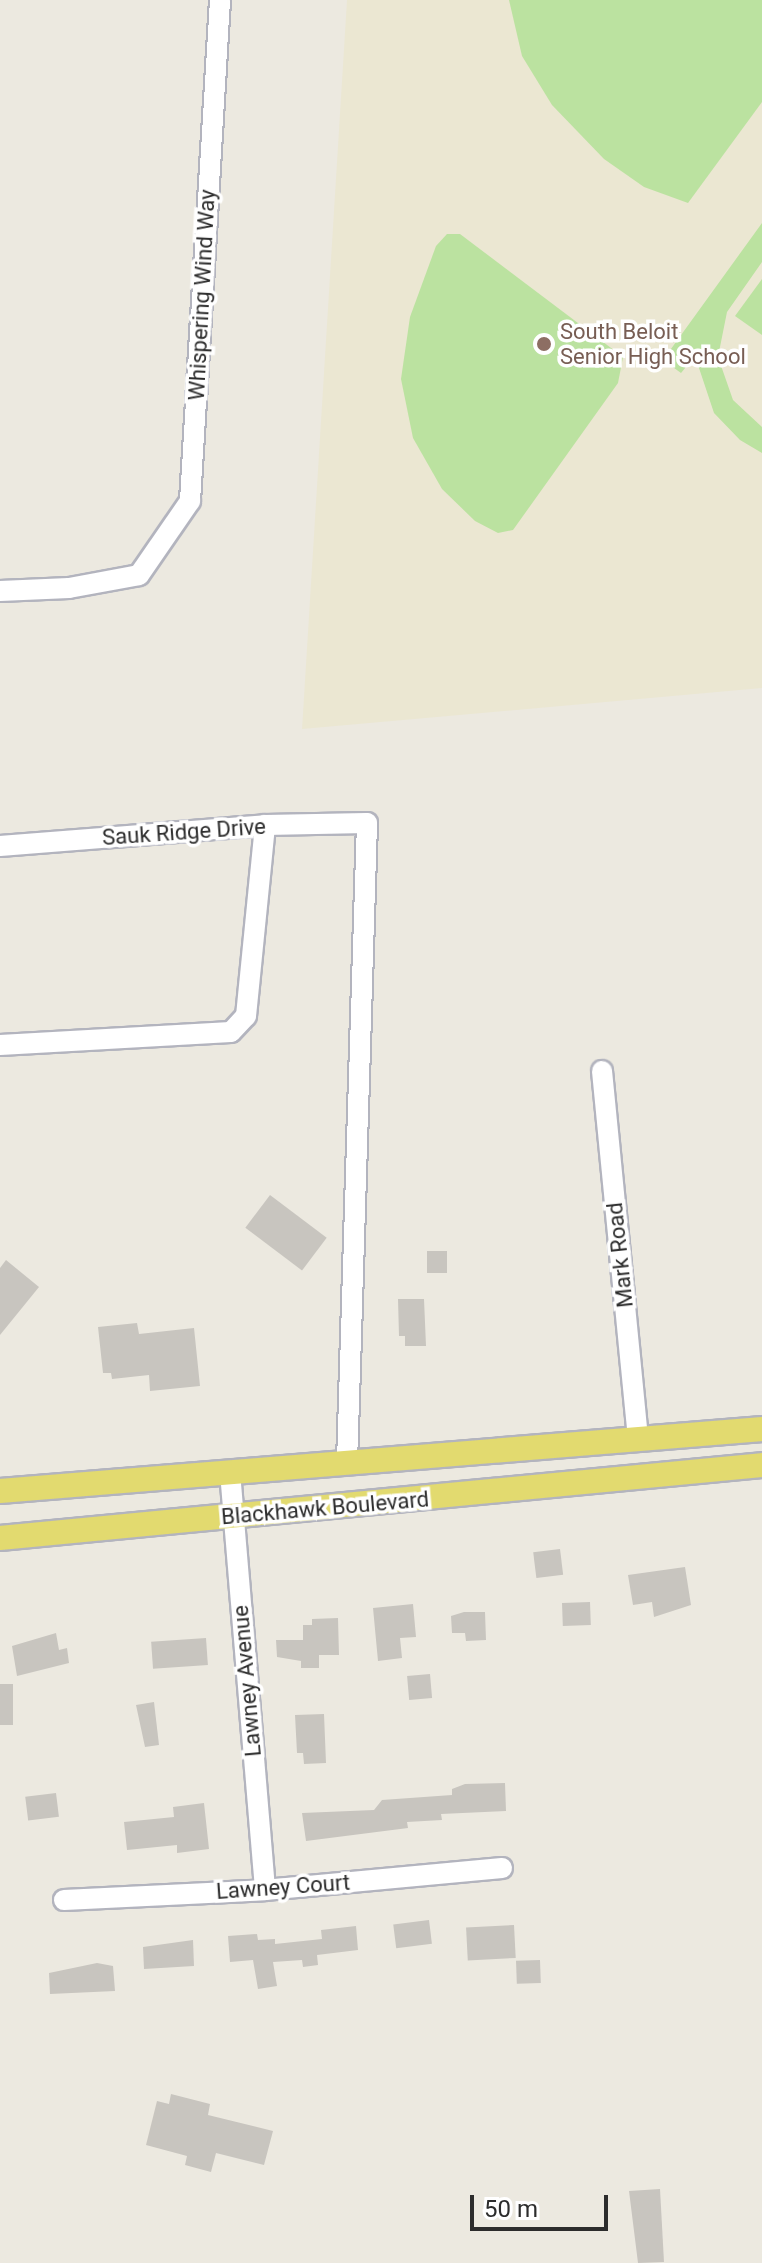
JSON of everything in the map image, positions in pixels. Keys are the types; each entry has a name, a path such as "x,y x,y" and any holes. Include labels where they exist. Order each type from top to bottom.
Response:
{"main road":[{"name":"Blackhawk Boulevard","path":"0,1491 762,1429"},
{"name":"Blackhawk Boulevard","path":"0,1538 762,1465"}],"street":[{"name":"Whispering Wind Way","path":"0,591 69,588 139,575 190,501 220,0"},
{"name":"Sauk Ridge Drive","path":"0,846 265,825 367,823 347,1463"},
{"path":"0,1045 231,1032 246,1016 265,825"},
{"name":"Mark Road","path":"602,1071 638,1439"},
{"name":"Lawney Avenue","path":"230,1472 265,1890"},
{"name":"Lawney Court","path":"64,1900 265,1890 502,1868"}],"shaded area":[{"name":"South Beloit Senior High School","path":"347,0 762,0 762,688 302,729"}],"green space":[{"path":"509,0 762,0 762,102 688,203 644,187 604,159 552,105 522,56"},
{"path":"762,223 762,262 727,312 718,357 733,400 762,427 762,453 740,440 714,413 695,356 681,373 663,360"},
{"path":"447,234 460,234 623,357 618,383 513,530 498,533 475,521 442,489 413,438 401,379 410,317 436,246"},
{"path":"762,279 762,335 735,316"}],"building":[{"path":"270,1195 327,1238 302,1270 245,1228"},
{"path":"427,1251 447,1251 447,1273 427,1273"},
{"path":"6,1260 39,1287 0,1335 0,1268"},
{"path":"398,1299 424,1299 426,1346 405,1346 405,1336 399,1336"},
{"path":"137,1323 139,1334 194,1328 200,1386 150,1391 149,1375 112,1379 111,1373 103,1373 98,1327"},
{"path":"560,1549 563,1575 536,1578 533,1552"},
{"path":"685,1567 691,1605 654,1617 652,1602 633,1605 628,1575"},
{"path":"590,1602 591,1625 563,1626 562,1603"},
{"path":"413,1604 416,1637 400,1638 402,1658 378,1661 373,1608"},
{"path":"464,1612 485,1612 486,1640 466,1641 465,1633 452,1633 451,1616"},
{"path":"338,1618 339,1655 319,1655 319,1668 301,1668 301,1661 277,1657 276,1640 303,1640 303,1625 312,1625 312,1619"},
{"path":"56,1633 59,1650 67,1648 69,1663 17,1676 12,1646"},
{"path":"206,1638 208,1665 153,1669 151,1642"},
{"path":"430,1674 432,1698 409,1700 407,1676"},
{"path":"0,1684 13,1684 13,1725 0,1725"},
{"path":"154,1702 159,1745 145,1747 136,1705"},
{"path":"324,1714 326,1763 304,1764 303,1753 297,1753 295,1715"},
{"path":"505,1783 506,1811 441,1814 442,1820 407,1822 408,1828 306,1841 302,1813 374,1810 382,1800 452,1795 452,1789 465,1784"},
{"path":"56,1793 59,1817 28,1821 25,1797"},
{"path":"204,1803 209,1849 177,1853 177,1845 127,1850 124,1822 174,1817 173,1807"},
{"path":"429,1920 432,1944 396,1948 393,1924"},
{"path":"514,1925 516,1958 468,1960 466,1928"},
{"path":"356,1926 358,1950 317,1955 318,1965 303,1967 302,1960 273,1962 277,1986 258,1989 253,1960 230,1962 228,1936 257,1934 258,1940 275,1939 275,1944 322,1939 321,1930"},
{"path":"193,1940 194,1966 144,1969 143,1947"},
{"path":"540,1960 541,1983 517,1984 516,1961"},
{"path":"97,1963 113,1966 115,1991 50,1994 49,1973"},
{"path":"171,2094 210,2104 208,2115 273,2131 264,2165 216,2153 211,2172 185,2165 187,2156 146,2145 157,2101 169,2104"},
{"path":"660,2189 664,2262 638,2263 629,2191"}],"place":[{"name":"South Beloit Senior High School","path":"544,344"}]}
